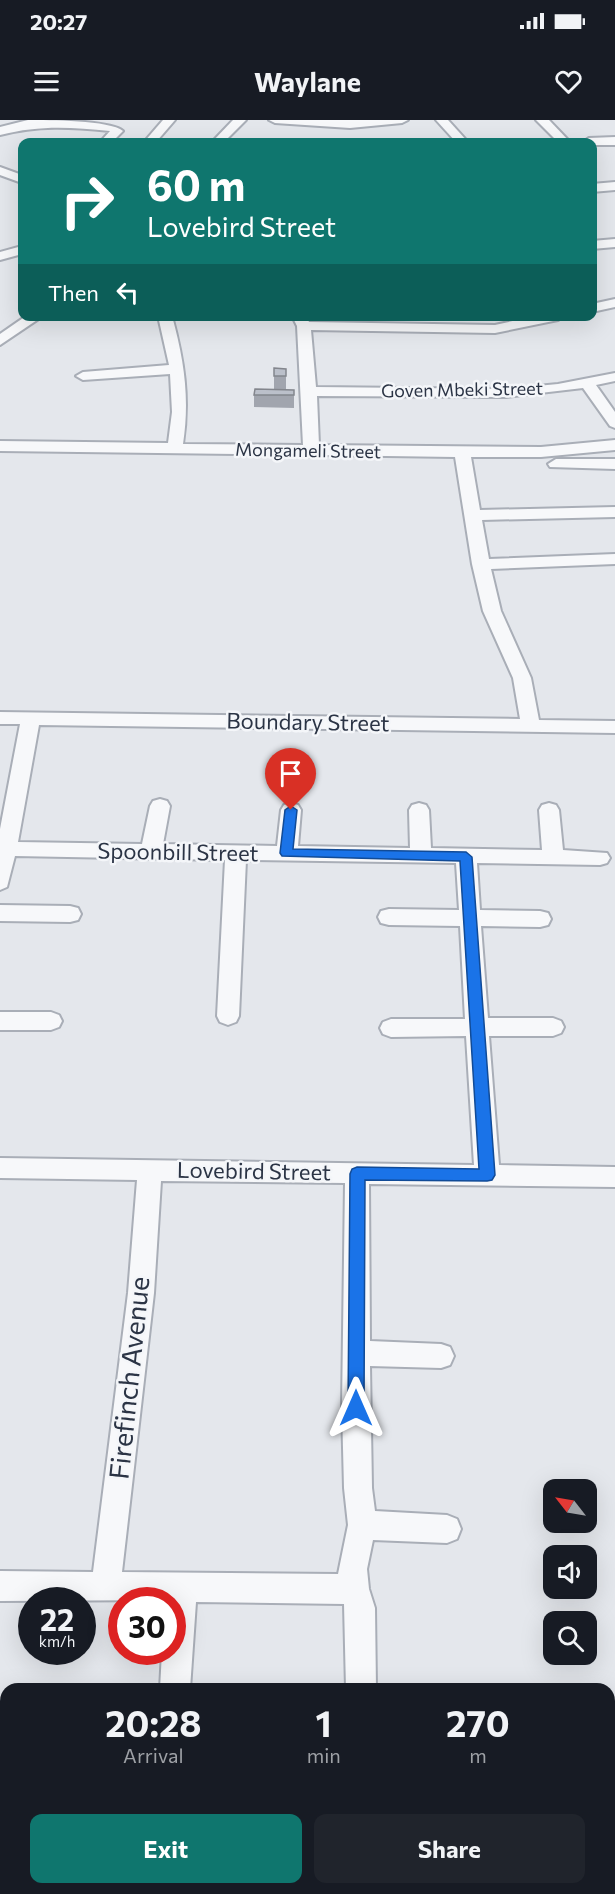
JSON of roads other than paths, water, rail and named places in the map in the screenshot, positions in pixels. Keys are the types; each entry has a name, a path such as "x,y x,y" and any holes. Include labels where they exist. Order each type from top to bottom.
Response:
{"street":[{"path":"153,138 169,120"},
{"path":"222,138 240,120"},
{"path":"274,120 350,125 402,120"},
{"path":"442,120 458,138"},
{"path":"542,120 560,138"},
{"path":"0,130 32,122 65,123 114,128 117,131 110,138"},
{"path":"597,142 615,141"},
{"path":"0,171 18,178"},
{"path":"597,186 615,186"},
{"path":"597,245 615,243"},
{"path":"0,256 18,251"},
{"path":"597,307 615,303"},
{"path":"0,341 29,321"},
{"path":"166,321 178,369 182,399 175,448"},
{"path":"311,452 301,321 495,329 534,321"},
{"path":"83,376 178,369"},
{"name":"Goven Mbeki Street","path":"308,391 506,393 558,388 615,377"},
{"path":"587,382 615,423"},
{"name":"Mongameli Street","path":"0,446 175,448 463,458 614,446"},
{"path":"531,726 522,678 492,611 481,564 463,458 615,464"},
{"path":"473,515 615,512"},
{"path":"481,564 615,559"},
{"name":"Boundary Street","path":"0,718 615,727"},
{"path":"0,882 7,849 9,788 31,719"},
{"path":"151,852 160,806"},
{"path":"287,853 291,810"},
{"path":"419,810 421,856"},
{"path":"549,810 553,857"},
{"name":"Spoonbill Street","path":"7,849 600,858"},
{"path":"228,1016 236,854"},
{"path":"466,857 487,1175"},
{"path":"0,913 70,914"},
{"path":"389,917 540,919"},
{"path":"0,1021 51,1021"},
{"path":"391,1028 553,1027"},
{"name":"Lovebird Street","path":"0,1168 615,1177"},
{"name":"Firefinch Avenue","path":"106,1587 136,1339 150,1169"},
{"path":"357,1174 356,1353 358,1488 362,1525 352,1569 354,1589 360,1608 361,1683"},
{"path":"356,1353 441,1356"},
{"path":"362,1525 447,1529"},
{"path":"0,1586 106,1587"},
{"path":"186,1589 354,1589"},
{"path":"175,1683 177,1665"}]}
